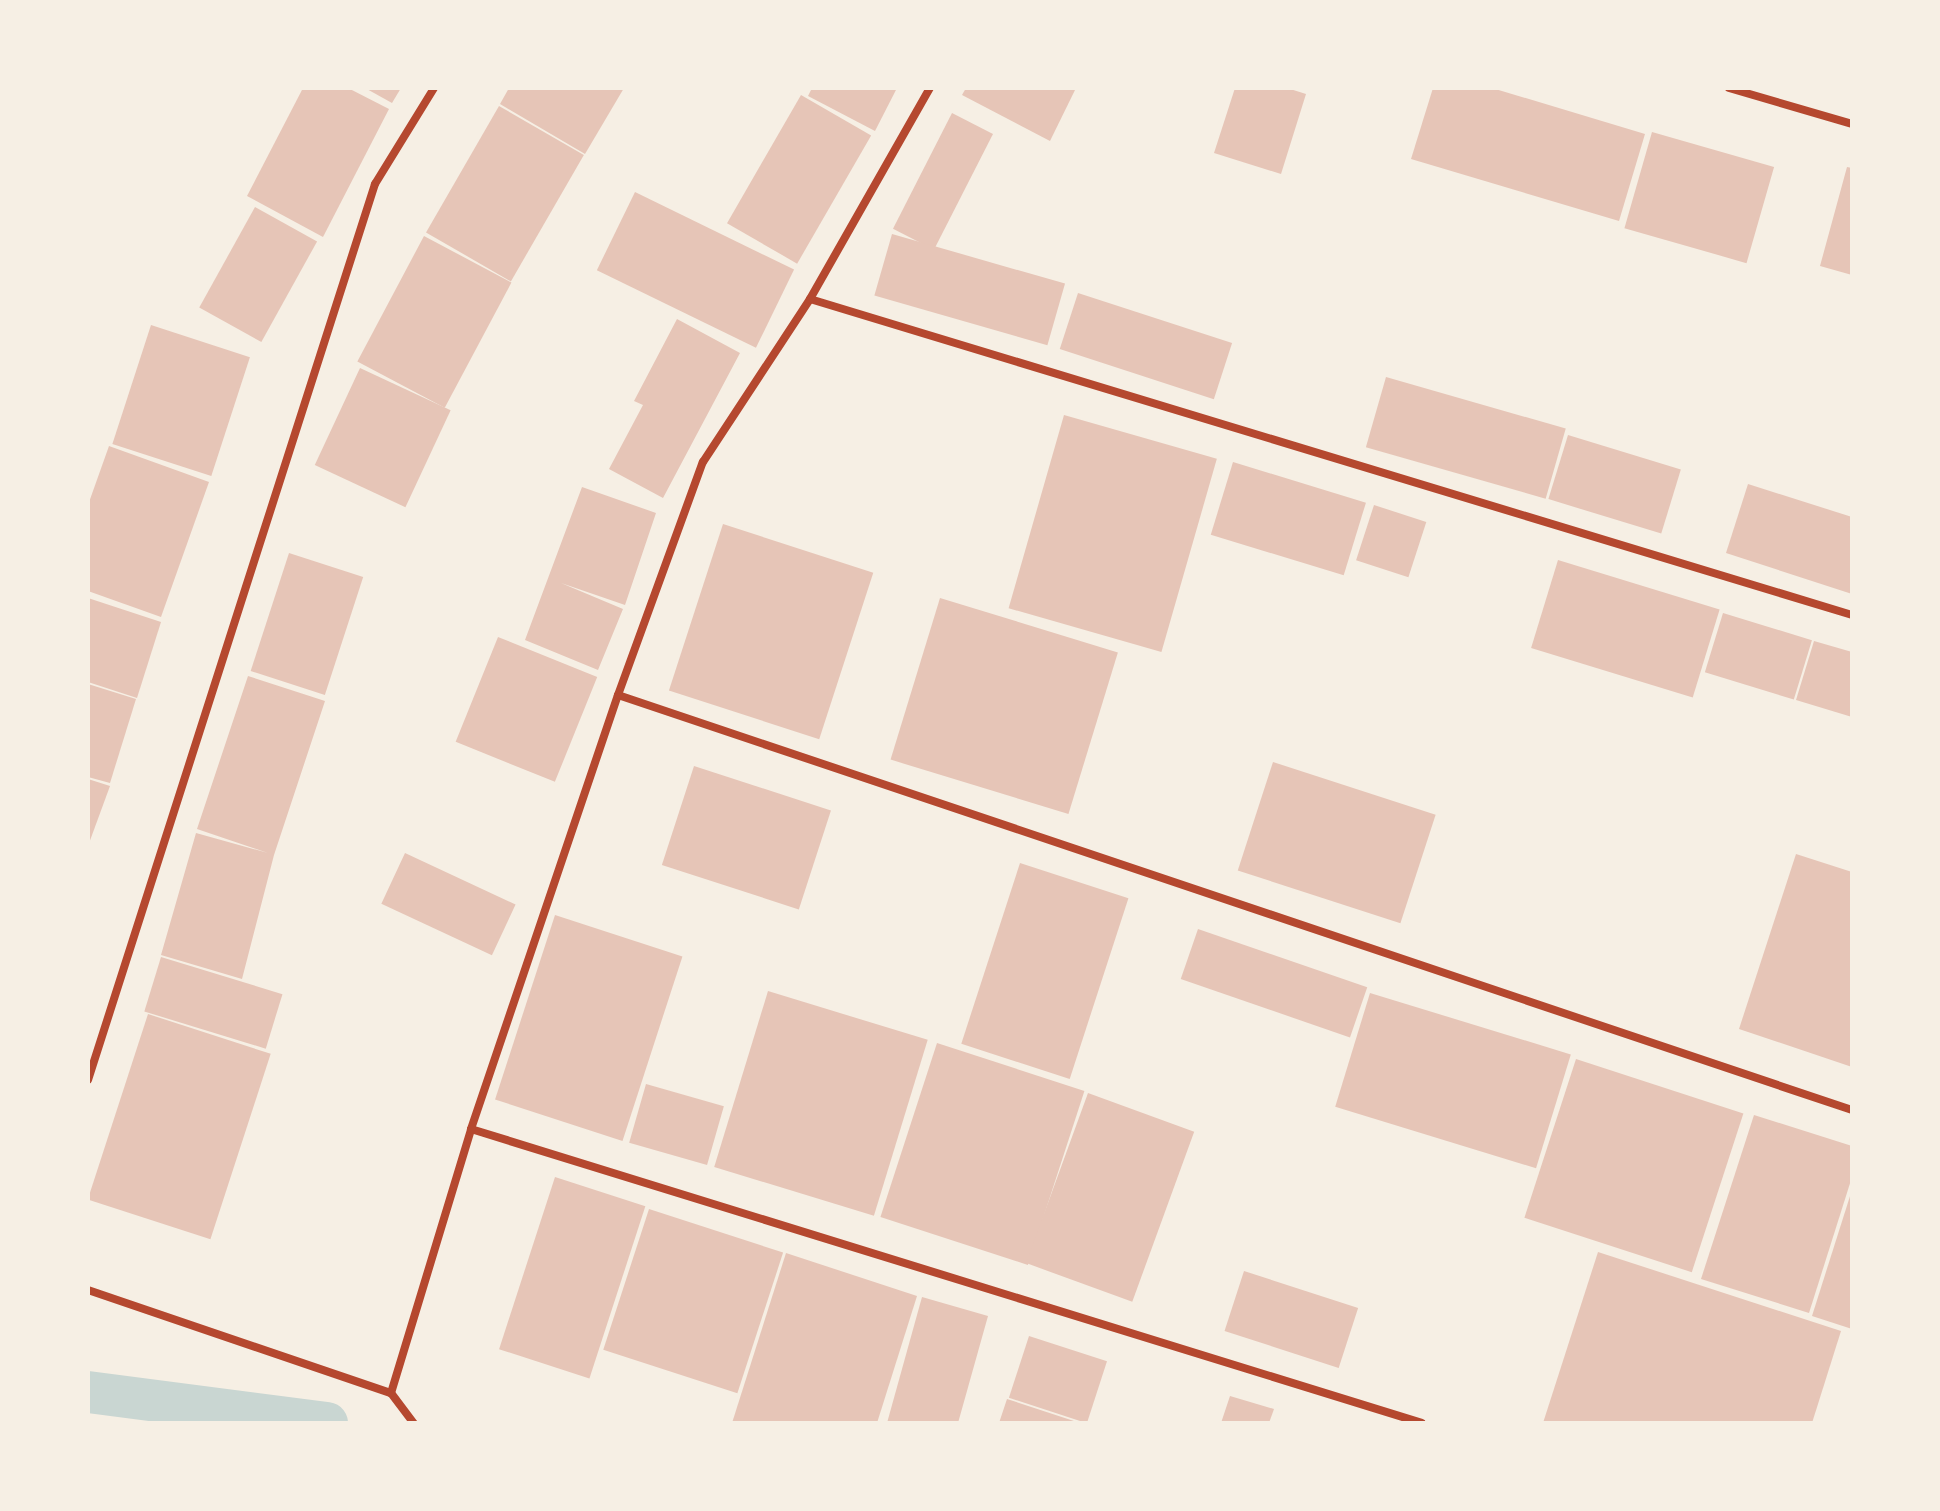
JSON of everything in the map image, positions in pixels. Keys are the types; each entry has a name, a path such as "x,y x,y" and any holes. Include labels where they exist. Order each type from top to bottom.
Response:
{"street":[{"path":"88,1080 91,1053 375,184 434,88"},
{"path":"391,1393 471,1129 618,695 703,462 810,299 930,88"},
{"path":"1729,88 1852,124"},
{"path":"810,299 1852,615"},
{"path":"618,695 1852,1110"},
{"path":"471,1129 1422,1423"},
{"path":"88,1290 391,1393 414,1423"}],"building":[{"path":"303,88 348,88 389,109 323,237 247,196"},
{"path":"365,88 401,88 392,103"},
{"path":"509,88 624,88 585,154 500,104"},
{"path":"812,88 897,88 875,131 808,96"},
{"path":"966,88 1076,88 1050,141 962,95"},
{"path":"1235,88 1287,88 1306,94 1281,174 1214,153"},
{"path":"1433,88 1492,88 1645,134 1619,221 1411,159"},
{"path":"801,95 871,135 797,264 727,223"},
{"path":"499,106 584,155 511,281 426,232"},
{"path":"952,113 993,134 934,250 893,229"},
{"path":"1652,132 1774,167 1747,263 1624,228"},
{"path":"1847,167 1852,168 1852,275 1820,266"},
{"path":"635,192 794,270 756,348 597,270"},
{"path":"255,207 317,241 261,342 199,308"},
{"path":"892,234 1065,284 1047,345 874,296"},
{"path":"424,236 511,282 445,408 357,361"},
{"path":"1078,293 1232,343 1214,399 1060,349"},
{"path":"677,319 740,353 663,498 609,469 643,405 634,401"},
{"path":"151,325 250,357 211,476 112,444"},
{"path":"360,368 451,410 405,507 315,465"},
{"path":"1386,377 1566,429 1546,499 1366,447"},
{"path":"1064,415 1217,459 1161,652 1009,608"},
{"path":"1568,435 1681,469 1661,534 1548,499"},
{"path":"109,446 209,482 161,617 88,591 88,505"},
{"path":"1233,462 1366,503 1344,575 1211,535"},
{"path":"1748,484 1852,517 1852,594 1726,553"},
{"path":"582,487 656,513 625,605 561,583 623,609 598,670 525,640"},
{"path":"1374,505 1426,522 1408,577 1356,560"},
{"path":"723,524 873,573 819,739 669,690"},
{"path":"289,553 363,577 325,695 251,671"},
{"path":"1558,560 1720,609 1693,697 1531,648"},
{"path":"88,598 161,622 137,698 88,682"},
{"path":"940,598 1118,652 1068,814 891,760"},
{"path":"1723,613 1812,640 1794,699 1705,672"},
{"path":"498,637 597,677 555,782 456,742"},
{"path":"1814,641 1852,652 1852,717 1796,700"},
{"path":"248,676 325,701 274,855 242,979 161,955 196,833 268,853 197,829"},
{"path":"88,684 136,699 110,783 88,777"},
{"path":"1273,762 1436,815 1400,923 1238,870"},
{"path":"694,766 831,810 799,909 662,865"},
{"path":"88,779 110,786 88,846"},
{"path":"405,853 516,905 492,955 381,904"},
{"path":"1796,854 1852,872 1852,1067 1739,1029"},
{"path":"1020,863 1128,898 1070,1079 961,1044"},
{"path":"555,915 682,956 622,1141 495,1100"},
{"path":"1198,929 1367,987 1350,1037 1181,979"},
{"path":"161,957 282,994 266,1049 144,1012"},
{"path":"768,991 928,1040 874,1216 714,1167"},
{"path":"1370,993 1571,1054 1536,1168 1335,1107"},
{"path":"148,1014 271,1054 210,1239 88,1200"},
{"path":"937,1043 1084,1091 1028,1265 880,1217"},
{"path":"1576,1059 1743,1113 1692,1272 1524,1218"},
{"path":"646,1084 724,1106 707,1165 629,1143"},
{"path":"1088,1093 1194,1132 1132,1302 1026,1263"},
{"path":"1754,1115 1852,1146 1852,1177 1809,1313 1701,1279"},
{"path":"555,1177 645,1206 589,1378 499,1349"},
{"path":"1852,1193 1852,1329 1812,1316"},
{"path":"649,1209 783,1253 737,1393 603,1350"},
{"path":"1598,1252 1841,1331 1812,1423 1543,1423"},
{"path":"786,1253 917,1296 877,1423 732,1423"},
{"path":"1244,1271 1358,1308 1339,1368 1225,1331"},
{"path":"922,1297 988,1316 958,1423 887,1423"},
{"path":"1029,1336 1107,1361 1087,1423 1009,1398"},
{"path":"1230,1396 1274,1409 1269,1423 1221,1423"},
{"path":"1007,1399 1077,1422 1077,1423 999,1423"}],"waterway":[{"path":"88,1392 327,1423"}]}
